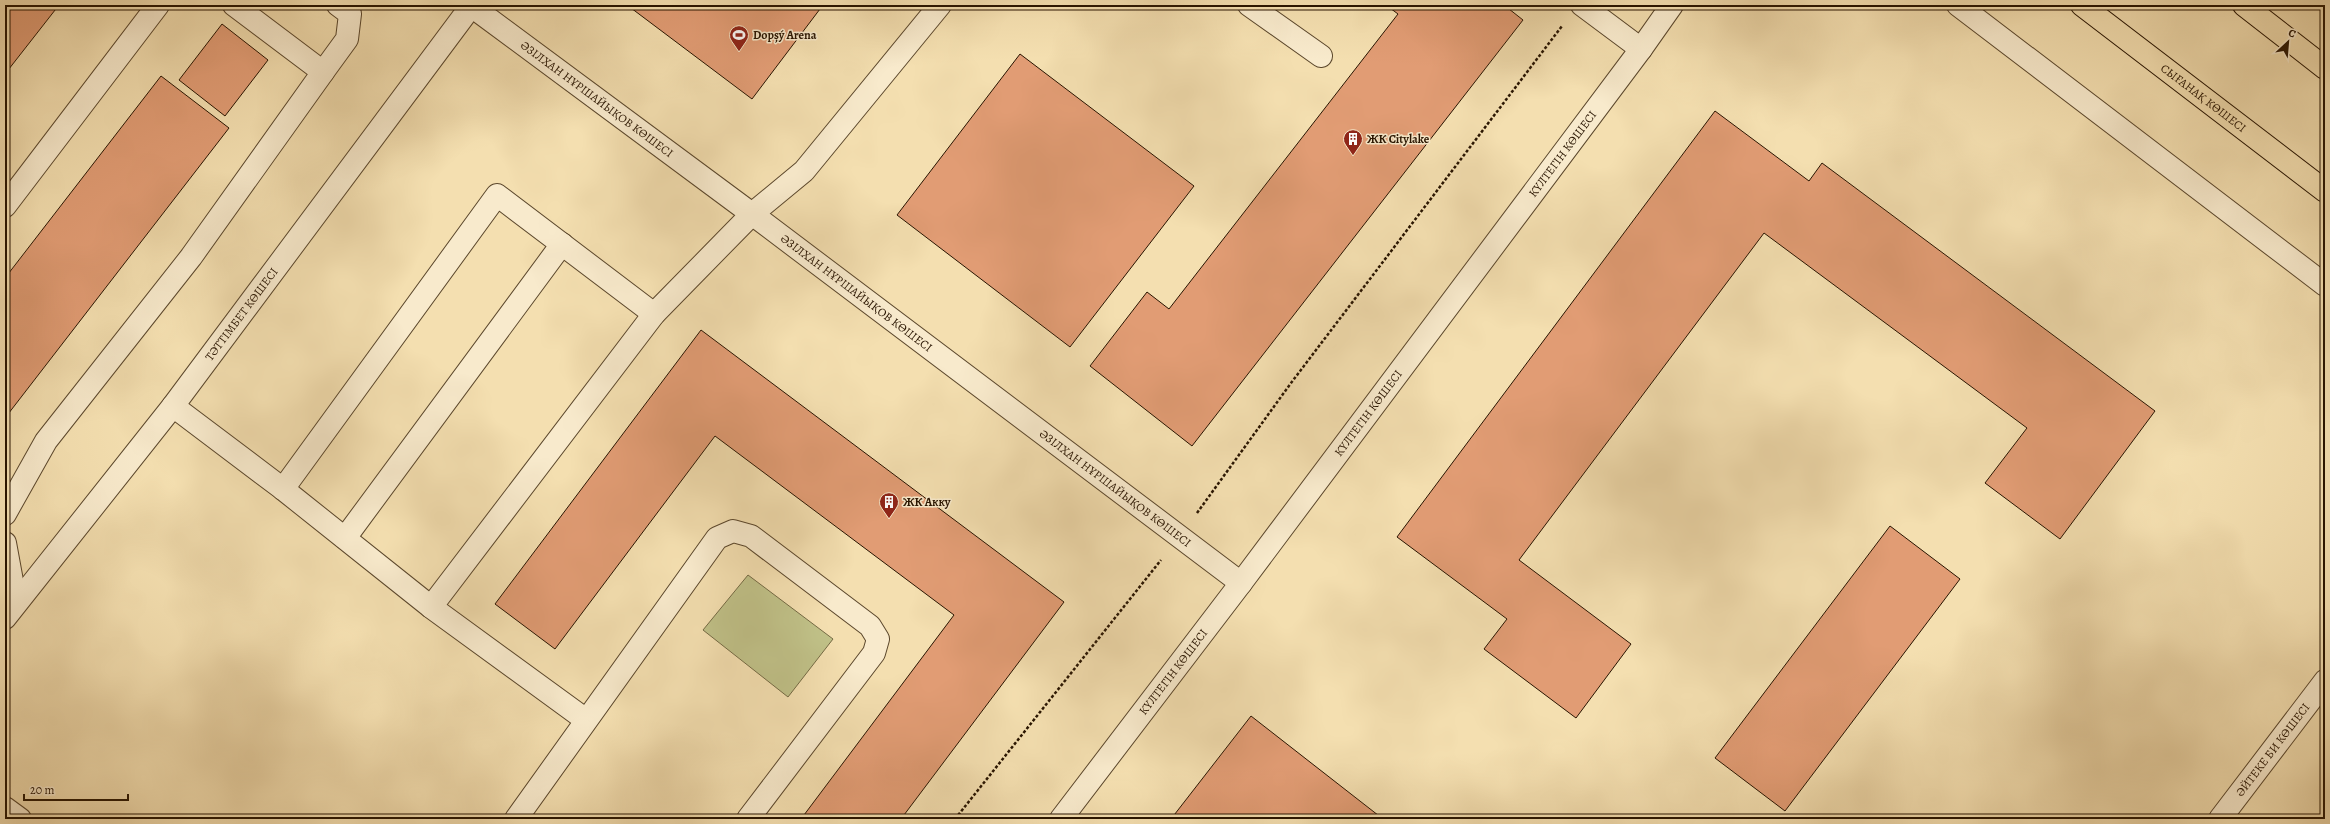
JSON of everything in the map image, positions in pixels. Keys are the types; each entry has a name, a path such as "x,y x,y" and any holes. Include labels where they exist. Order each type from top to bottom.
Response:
{"main road":[{"name":"СЫҒАНАҚ КӨШЕСІ","path":"2082,5 2325,191"},
{"path":"2244,5 2325,68"}],"street":[{"path":"5,206 158,5"},
{"path":"234,5 323,72"},
{"path":"5,514 46,441 191,257 347,39 350,14 338,5"},
{"name":"ӘЗІЛХАН НҰРШАЙЫҚОВ КӨШЕСІ","path":"471,5 752,214 1241,583"},
{"name":"ТӘТТІМБЕТ КӨШЕСІ","path":"10,610 173,406 471,5"},
{"path":"431,607 654,314 752,214 804,171 940,5"},
{"path":"1248,5 1321,56"},
{"path":"1582,5 1641,50"},
{"name":"КҮЛТЕГІН КӨШЕСІ","path":"1061,819 1241,583 1641,50 1672,5"},
{"path":"1958,5 2325,285"},
{"path":"283,489 497,195 654,314"},
{"path":"345,538 562,244"},
{"path":"173,406 283,489 431,607 586,720"},
{"path":"516,819 717,538 733,531 751,536 870,626 878,640 874,653 748,819"},
{"path":"5,543 10,610"},
{"name":"ӘЙТЕКЕ БИ КӨШЕСІ","path":"2220,819 2325,681"},
{"path":"5,808 20,819"}],"path":[{"path":"954,819 1180,536 1291,383 1564,24"}],"green space":[{"path":"748,575 833,639 788,697 703,630"}],"building":[{"path":"5,5 59,5 5,74"},
{"name":"Dopșý Arena","path":"627,5 823,5 752,99"},
{"name":"ЖК Citylake","path":"1386,5 1504,5 1523,20 1192,446 1090,366 1147,292 1169,309 1398,14"},
{"path":"222,24 268,60 225,116 179,80"},
{"path":"1020,54 1194,186 1070,347 897,215"},
{"path":"161,76 229,128 5,418 5,278"},
{"path":"1715,111 1809,181 1822,163 2155,411 2060,539 1985,483 2027,428 1764,233 1519,560 1631,644 1576,718 1484,649 1507,619 1397,537"},
{"name":"ЖК Акку","path":"701,330 1064,602 901,819 801,819 954,615 715,436 555,649 495,604"},
{"path":"1890,526 1960,579 1785,811 1715,758"},
{"path":"1251,716 1383,819 1171,819"}],"place":[{"name":"Dopșý Arena","path":"739,52"},
{"name":"ЖК Citylake","path":"1353,156"},
{"name":"ЖК Акку","path":"889,519"}]}
